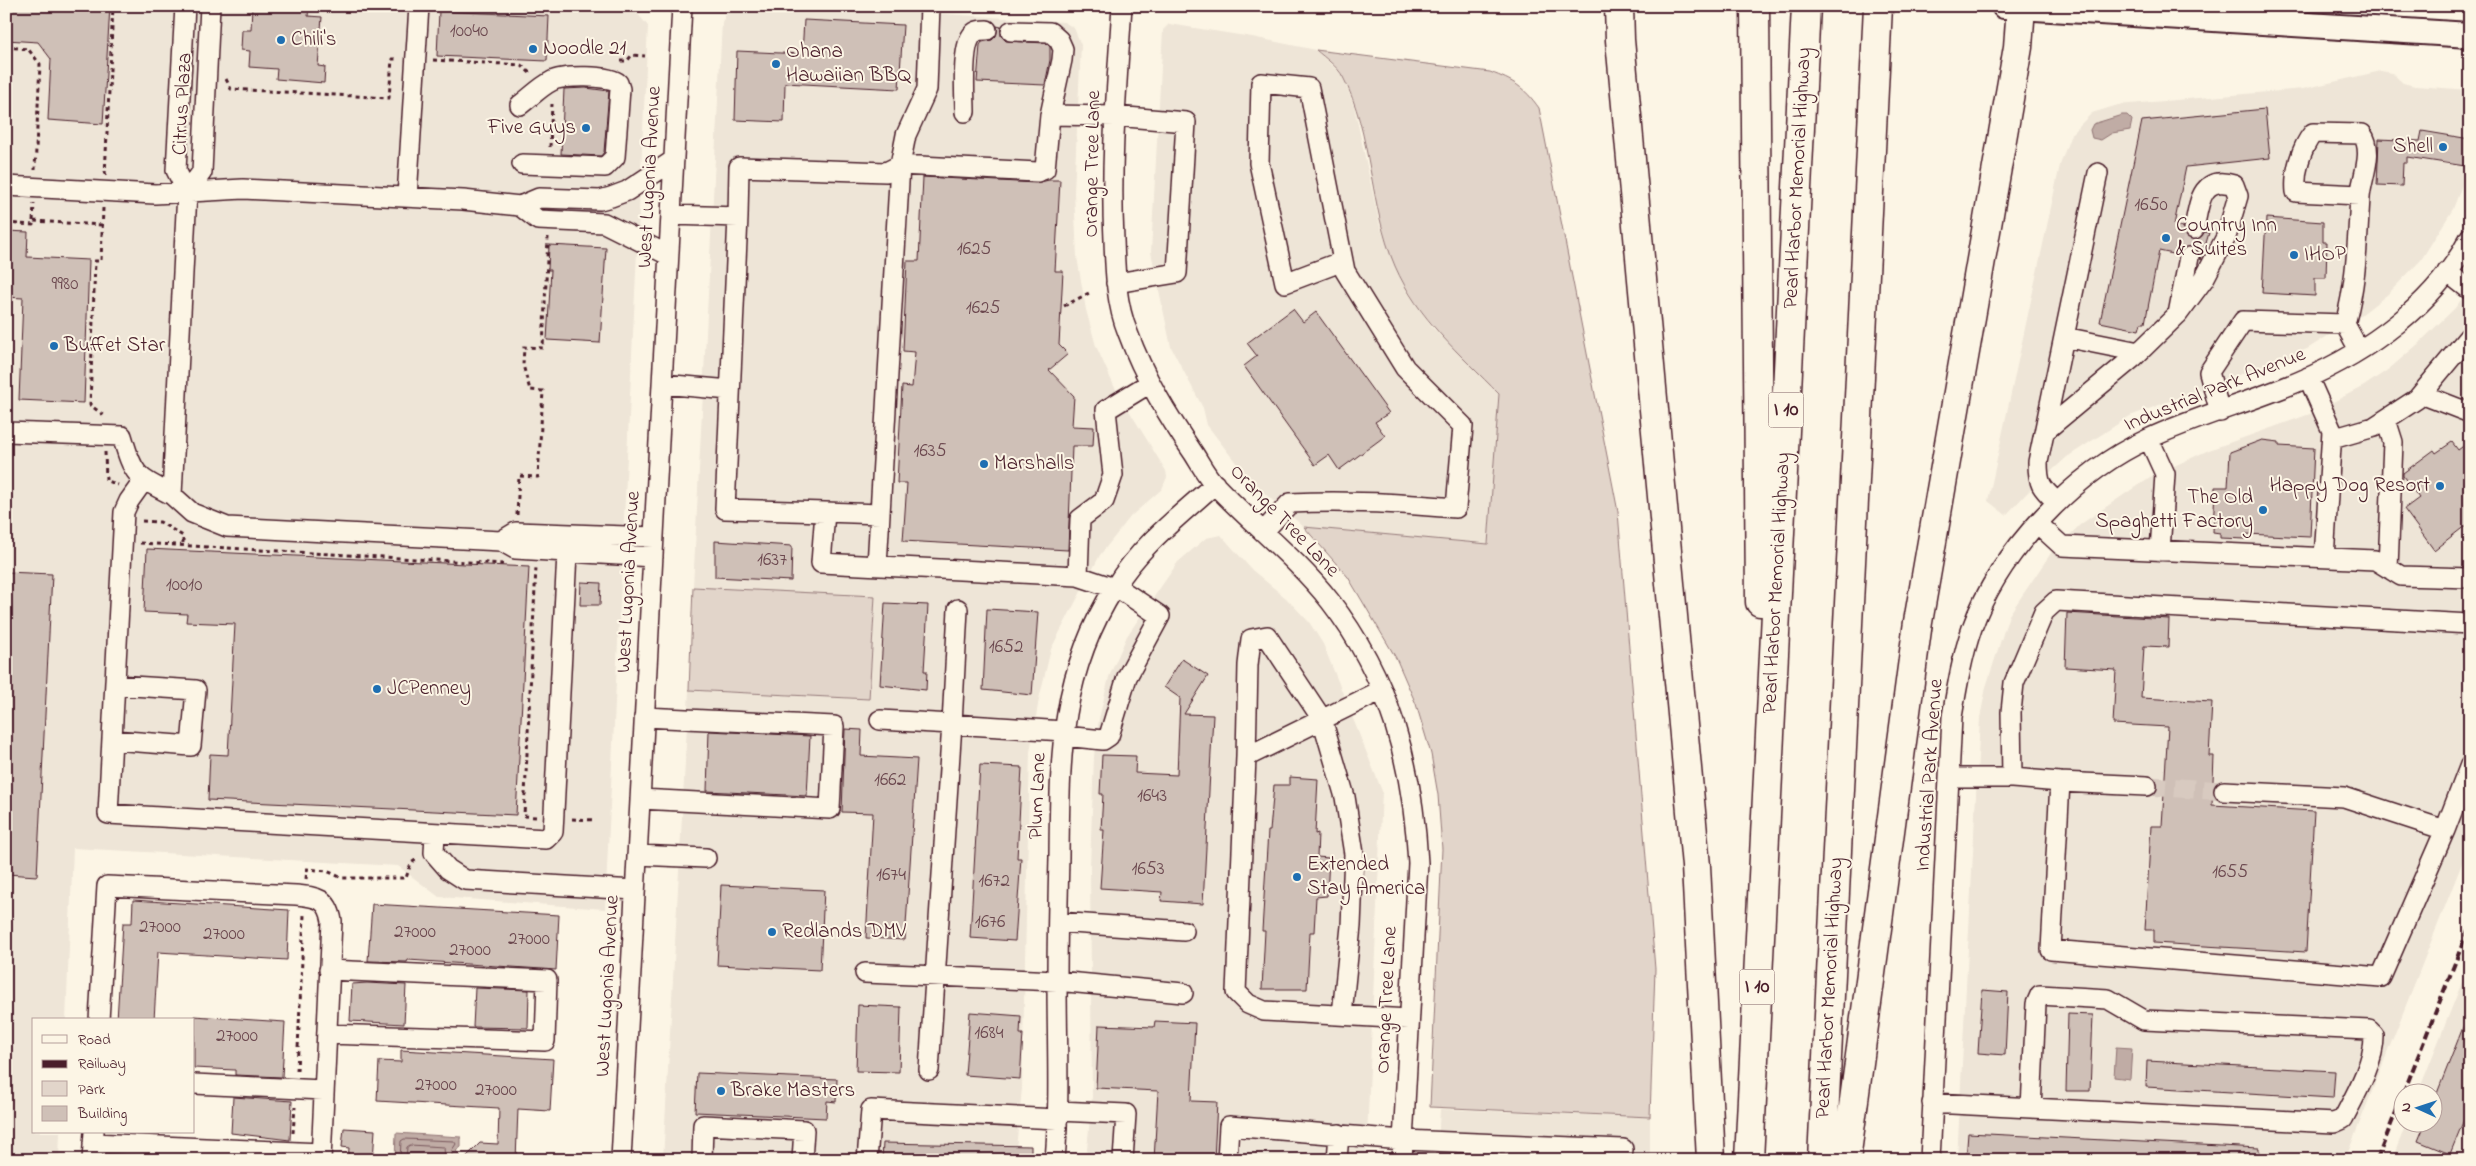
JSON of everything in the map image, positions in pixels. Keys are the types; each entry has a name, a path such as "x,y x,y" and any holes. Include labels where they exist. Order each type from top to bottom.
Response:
{"highway":[{"path":"1619,6 1620,40 1696,866 1711,1160"},
{"path":"1755,6 1758,553 1765,814"},
{"name":"Pearl Harbor Memorial Highway","path":"1749,1160 1806,6"},
{"name":"Pearl Harbor Memorial Highway","path":"1822,1160 1878,6"},
{"path":"1846,1160 1918,622 2015,66 2015,7"}],"main road":[{"path":"2015,7 2470,35"}],"street":[{"name":"Citrus Plaza","path":"185,6 176,170 187,192 202,172 210,6"},
{"path":"406,197 419,6"},
{"name":"West Lugonia Avenue","path":"621,1160 682,6"},
{"path":"877,566 900,165 906,135 927,88 930,6"},
{"name":"Orange Tree Lane","path":"1122,6 1112,196 1116,283 1127,331 1150,383 1214,484 1296,562 1330,601 1363,650 1382,690 1400,736 1410,779 1418,863 1402,1160"},
{"path":"965,112 967,45 973,34 987,30"},
{"path":"880,514 725,509 739,167 886,172 900,165 1037,172 1045,169 1050,115 1062,60 1062,49 1059,40 1050,32 1011,31"},
{"path":"520,105 543,86 560,77 611,78 618,83 620,89 615,157 605,168 522,164"},
{"path":"1264,531 1290,503 1326,501 1398,502 1456,508 1463,426 1404,368 1346,271 1309,88 1261,83 1259,164 1286,283 1343,260"},
{"path":"1050,115 1115,116 1186,122 1177,273 1116,283"},
{"path":"2359,350 2345,324 2356,274 2360,195 2365,180 2367,141 2362,134 2313,133 2304,144 2295,183 2296,192 2360,195"},
{"path":"6,186 155,194 243,189 406,197 520,206 539,198 600,200 611,197 627,191 674,160"},
{"path":"2057,502 2043,490 2038,479 2038,462 2098,173"},
{"path":"2045,431 2139,352 2178,314 2204,279 2226,237 2238,196 2234,185 2224,182 2212,183 2204,190 2194,229"},
{"path":"172,495 187,192"},
{"path":"520,206 538,220 604,223 668,255"},
{"path":"671,215 738,217"},
{"name":"Industrial Park Avenue","path":"1930,1160 1952,717 1960,672 1973,627 1994,584 2038,524 2057,502 2095,471 2149,439 2308,377 2359,350 2399,322 2428,296 2447,272 2470,237"},
{"path":"2178,314 2189,257"},
{"path":"2447,272 2470,290"},
{"path":"2220,412 2208,372 2243,322 2345,324"},
{"path":"2332,438 2374,427 2421,394 2470,335"},
{"path":"2064,337 2139,352"},
{"path":"2308,377 2332,430 2324,558"},
{"path":"1078,576 1080,519 1104,501 1113,475 1106,410 1150,383"},
{"path":"662,384 730,390"},
{"path":"2421,394 2470,413"},
{"path":"2386,420 2393,442 2388,568"},
{"path":"6,432 122,436 132,467 144,480 172,495 192,513 227,527 501,541 515,549 653,557"},
{"path":"2149,439 2165,474 2160,550"},
{"path":"144,480 124,512 108,814 546,839 553,832 567,553"},
{"name":"Plum Lane","path":"1055,1160 1058,1115 1057,982 1060,773 1066,709 1080,655 1115,587 1156,536 1214,484"},
{"path":"825,512 821,563 1078,576 1115,587 1160,616 1127,676 1109,736 1103,740 1064,733 880,720"},
{"path":"2038,524 2062,546 2375,560 2400,576 2470,578"},
{"path":"501,541 516,532 654,537"},
{"path":"2012,778 2011,712 2014,683 2044,612 2056,601 2470,624"},
{"path":"929,1070 958,609"},
{"path":"1342,1015 1351,926 1354,854 1345,797 1322,719 1267,636 1252,639 1248,665 1236,992 1248,1004 1264,1011 1409,1019"},
{"path":"113,740 191,746 196,690 116,686"},
{"path":"1246,757 1382,690"},
{"path":"640,799 830,809 834,726 644,717"},
{"path":"2060,782 2051,950 2381,977 2445,830 2470,765"},
{"path":"1950,778 2012,778 2147,786"},
{"path":"2224,791 2344,797 2445,830"},
{"path":"435,833 434,853 448,869 465,880 635,890"},
{"path":"637,855 706,858"},
{"path":"93,1145 321,1156 332,921 330,908 321,899 296,895 107,886 100,1018"},
{"path":"1058,922 1184,931"},
{"path":"327,1034 545,1040 547,980 330,970"},
{"path":"865,973 935,978 1057,982 1183,993"},
{"path":"1932,1102 2032,1108 2334,1123 2343,1119 2360,1085 2374,1044 2374,1035 2369,1030 2144,1020 2108,998 2040,995 2036,1004 2032,1108"},
{"path":"195,1084 323,1090"},
{"path":"867,1160 871,1110 1058,1115 1126,1114 1123,1160"},
{"path":"702,1160 704,1125 804,1130 802,1160"},
{"path":"1227,1160 1229,1126 1402,1140 1466,1151 1623,1149 1622,1160"},
{"path":"1337,1160 1339,1134"}],"path":[{"path":"112,6 101,261 95,261 90,405 105,416 106,480 123,488 142,508 141,528"},
{"path":"6,47 28,49 40,64 33,225 6,223"},
{"path":"621,60 627,61 632,55 645,56"},
{"path":"33,221 102,225"},
{"path":"517,518 520,476 538,478 543,391 530,390 522,364 524,348 543,348 548,236 558,237"},
{"path":"1064,306 1089,293"},
{"path":"141,521 160,522 183,536 182,546"},
{"path":"140,536 140,543 504,564"},
{"path":"529,565 536,566"}],"shaded area":[{"path":"6,6 631,6 648,26 605,909 439,897 398,866 73,848 66,1018 32,1018 32,1134 60,1134 59,1160 6,1160"},
{"path":"735,6 825,6 1064,22 1074,28 1081,45 1074,192 1077,257 1086,310 1096,346 1114,386 1166,471 1167,477 1162,489 1131,516 1100,555 1051,649 1039,699 1030,752 1022,1088 1015,1160 663,1160 689,690 869,699 875,597 693,587 722,22 727,13"},
{"path":"1169,24 1252,37 1316,50 1342,75 1354,106 1380,226 1395,266 1408,293 1433,328 1499,394 1488,544 1304,527 1250,481 1207,425 1203,408 1171,347 1151,252 1163,30"},
{"path":"2381,71 2392,73 2403,83 2415,86 2470,90 2470,164 2453,209 2421,260 2388,294 2361,315 2307,349 2130,416 2067,457 2006,515 1988,501 2060,165 2071,134 2092,113 2118,105 2303,89"},
{"path":"2470,288 2470,843 2345,1160 1957,1160 1980,718 1986,687 2009,615 2051,553 2081,524 2150,477 2209,450 2310,414 2364,386 2389,369 2417,345 2455,308"},
{"path":"1221,535 1252,570 1286,598 1309,622 1323,644 1382,791 1366,1160 1086,1160 1092,1097 1090,866 1094,756 1099,719 1109,677 1127,636 1178,562 1206,538"},
{"path":"2470,962 2470,1160 2392,1160 2402,1134 2444,1134 2444,1084 2422,1084"},
{"path":"1440,1109 1650,1117 1650,1160 1437,1160"}],"green space":[{"path":"1316,50 1490,72 1518,85 1539,108 1618,512 1655,969 1650,1117 1430,1107 1442,849 1438,795 1431,754 1416,704 1396,658 1348,577 1304,527 1488,544 1499,394 1441,335 1415,303 1404,285 1386,243 1360,121 1352,98 1341,73"},
{"path":"693,587 875,596 869,699 689,690"}],"water":[{"path":"2127,115 2132,120 2130,130 2112,133 2101,140 2092,138 2090,130 2093,124"},
{"path":"2116,1047 2132,1048 2130,1079 2114,1077"},
{"path":"396,1133 461,1137 461,1147 456,1151 460,1155 455,1160 408,1157 408,1160 395,1160"}],"building":[{"path":"6,6 110,6 103,124 48,120 51,59 38,42 6,40"},
{"name":"Chili's","path":"252,6 309,6 308,16 322,17 318,66 325,67 324,83 276,79 277,69 249,67 250,51 241,50 242,30 251,30"},
{"path":"439,11 549,16 547,61 437,56"},
{"path":"804,20 903,25 899,89 785,83 784,122 735,120 737,51 802,54"},
{"path":"997,26 1001,27 1001,36 1006,41 1046,43 1050,47 1050,60 1045,85 977,82 980,45 982,42 992,40 996,36"},
{"path":"586,88 609,91 604,152 601,156 561,154 564,89"},
{"path":"2265,109 2270,158 2186,167 2174,225 2183,227 2184,233 2191,240 2198,239 2205,232 2209,233 2201,260 2197,249 2192,246 2185,247 2178,255 2159,251 2145,323 2141,323 2139,330 2100,322 2142,121"},
{"path":"2422,131 2470,139 2465,166 2407,157 2407,163 2403,163 2402,186 2377,185 2379,139 2420,141"},
{"path":"923,177 1036,183 1060,180 1055,271 1063,271 1059,345 1068,354 1049,370 1074,396 1072,426 1094,427 1093,446 1072,446 1068,550 903,541 907,483 897,483 902,386 912,387 915,352 903,351 907,261 919,261"},
{"path":"2266,218 2323,222 2323,242 2327,242 2326,278 2315,278 2315,296 2262,293"},
{"path":"6,231 28,232 27,257 89,260 84,403 19,400 23,298 6,297"},
{"path":"549,245 606,248 600,343 547,340 551,270 548,270"},
{"path":"1293,309 1303,322 1316,312 1389,413 1375,422 1385,436 1339,470 1329,455 1315,465 1244,366 1257,356 1247,343"},
{"name":"The Old Spaghetti Factory","path":"2262,440 2279,442 2279,446 2314,448 2310,537 2246,534 2246,539 2220,538 2220,533 2213,532 2215,487 2228,487 2230,452"},
{"name":"Happy Dog Resort","path":"2470,441 2470,522 2434,550 2404,509 2419,498 2403,476 2403,473 2434,450 2436,453 2452,442 2458,450"},
{"path":"715,541 792,546 791,581 715,577"},
{"name":"JCPenney","path":"147,549 529,567 516,815 208,800 210,754 228,755 235,624 186,622 187,614 144,612"},
{"path":"6,572 52,574 37,876 6,874"},
{"path":"581,582 601,583 600,605 580,605"},
{"path":"885,603 928,605 924,671 927,671 926,690 880,685"},
{"path":"987,609 1038,612 1032,695 983,690"},
{"path":"2067,613 2169,619 2168,647 2144,646 2141,698 2212,702 2209,756 2214,756 2212,805 2314,811 2306,952 2154,943 2154,930 2145,930 2151,826 2162,826 2168,727 2113,724 2116,670 2065,667"},
{"path":"1182,659 1208,676 1184,714 1213,715 1203,904 1161,901 1162,892 1100,888 1104,830 1101,830 1103,794 1100,794 1102,755 1136,756 1135,773 1177,775 1180,698 1164,687"},
{"path":"845,729 862,730 861,756 917,759 905,940 866,938 873,813 842,812"},
{"path":"709,731 810,736 807,796 707,791"},
{"path":"980,765 1022,767 1017,858 1021,858 1015,941 970,938"},
{"name":"Extended Stay America","path":"1290,777 1318,779 1315,834 1318,833 1317,857 1329,858 1327,896 1316,897 1314,932 1310,932 1307,989 1262,989 1265,931 1262,931 1268,831 1270,831 1274,785 1290,785"},
{"path":"721,885 824,890 820,970 717,965"},
{"path":"133,900 289,910 287,960 158,952 154,1018 117,1018 123,923 132,923"},
{"path":"372,904 559,915 556,970 408,960 407,962 368,961"},
{"path":"352,984 406,985 404,1024 350,1021"},
{"path":"475,988 529,990 528,1028 473,1027"},
{"path":"1982,990 2008,992 2005,1055 1978,1053"},
{"path":"858,1005 901,1007 899,1072 856,1071"},
{"path":"970,1012 1021,1016 1020,1034 1023,1034 1020,1079 965,1075"},
{"path":"2469,1012 2470,1105 2450,1154 2418,1141 2421,1134 2444,1134 2444,1084 2441,1084"},
{"path":"2068,1014 2093,1015 2090,1091 2066,1091"},
{"path":"194,1016 285,1022 282,1077 235,1075 235,1070 195,1068"},
{"path":"1155,1021 1195,1023 1191,1101 1217,1102 1214,1160 1154,1160 1158,1091 1096,1088 1099,1025 1154,1027"},
{"path":"401,1050 553,1059 550,1111 518,1109 516,1160 463,1160 480,1143 498,1144 499,1108 377,1101 379,1061 401,1062"},
{"path":"2147,1061 2335,1071 2333,1098 2146,1087"},
{"path":"697,1073 837,1079 836,1102 827,1101 826,1118 695,1112"},
{"path":"233,1097 292,1101 290,1140 231,1133"},
{"path":"344,1128 375,1130 373,1160 348,1160 349,1148 342,1147"},
{"path":"1968,1133 2259,1148 2259,1160 1966,1160"},
{"path":"883,1143 1031,1146 1031,1160 882,1160"},
{"path":"121,1156 175,1158 175,1160 121,1160"}],"tunnel":[{"path":"2189,257 2194,229"},
{"path":"2147,786 2224,791"}],"railway":[{"path":"2377,1160 2470,925"}],"place":[{"name":"Chili's","path":"281,40"},
{"name":"Noodle 21","path":"533,49"},
{"name":"Ohana Hawaiian BBQ","path":"776,64"},
{"name":"Five Guys","path":"586,128"},
{"name":"Shell","path":"2443,147"},
{"name":"Country Inn & Suites","path":"2166,238"},
{"name":"IHOP","path":"2294,255"},
{"name":"Buffet Star","path":"54,346"},
{"name":"Marshalls","path":"984,464"},
{"name":"Happy Dog Resort","path":"2440,486"},
{"name":"The Old Spaghetti Factory","path":"2263,510"},
{"name":"JCPenney","path":"377,689"},
{"name":"Extended Stay America","path":"1297,877"},
{"name":"Redlands DMV","path":"772,932"},
{"name":"Brake Masters","path":"721,1091"}]}
